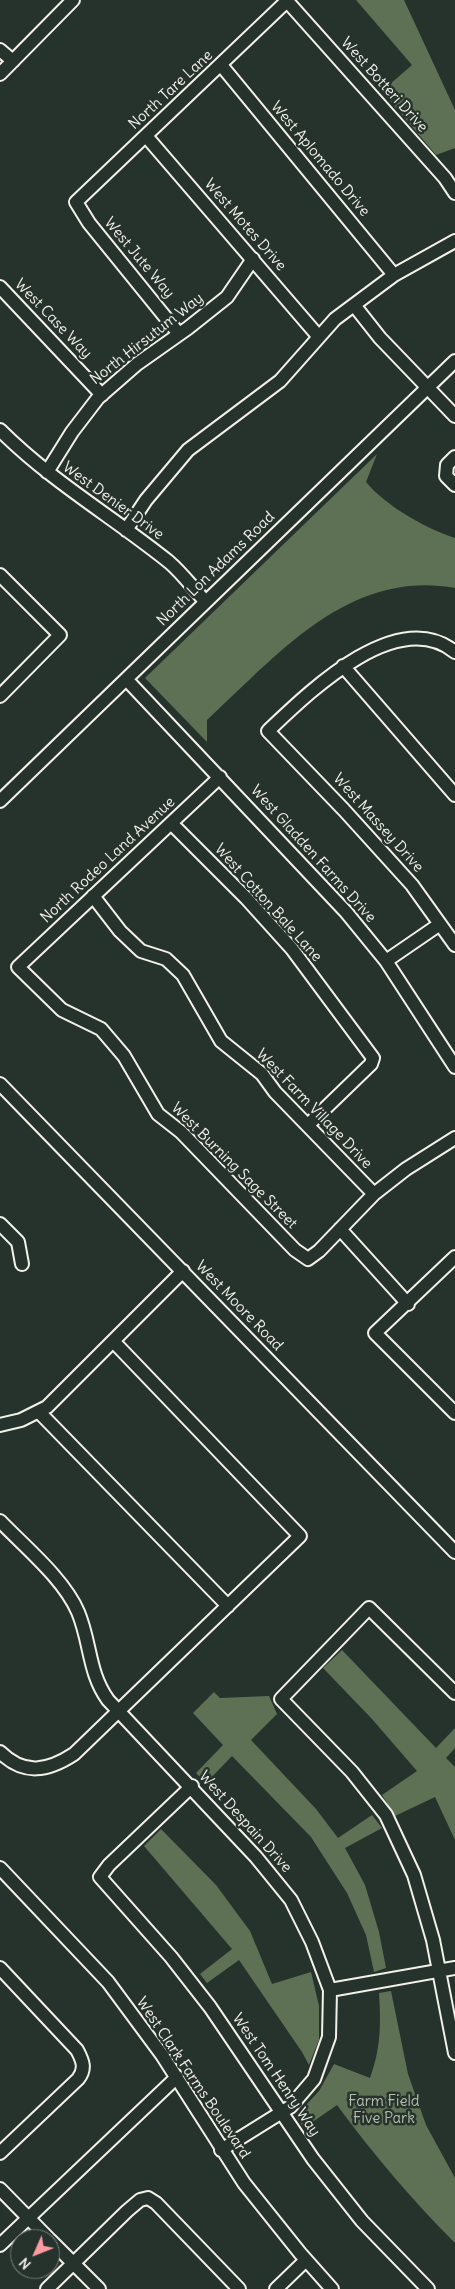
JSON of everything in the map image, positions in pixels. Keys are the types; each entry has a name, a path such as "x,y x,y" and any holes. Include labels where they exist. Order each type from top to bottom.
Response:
{"street":[{"path":"0,74 73,0"},
{"name":"North Tare Lane","path":"76,202 288,0"},
{"name":"West Botteri Drive","path":"288,0 445,178 455,193"},
{"path":"0,50 13,61"},
{"name":"West Aplomado Drive","path":"221,65 394,275"},
{"name":"West Motes Drive","path":"146,136 319,337"},
{"name":"West Jute Way","path":"76,202 89,223 180,334"},
{"path":"126,530 146,500 188,450 280,381 335,319 394,275 455,241"},
{"name":"North Hirsutum Way","path":"47,472 72,432 102,395 137,364 180,334 227,297 253,259"},
{"name":"West Case Way","path":"0,287 102,395"},
{"path":"354,305 380,338 455,416"},
{"name":"North Lon Adams Road","path":"2,795 127,680 205,601 455,361"},
{"name":"West Denier Drive","path":"0,430 47,472 170,563 205,601"},
{"path":"450,481 447,465 455,457"},
{"path":"0,575 60,635 0,696"},
{"path":"455,652 449,647 432,640 391,640 343,666 455,795"},
{"name":"West Massey Drive","path":"343,666 304,696 268,730 412,885 455,945"},
{"name":"West Gladden Farms Drive","path":"127,680 346,912 386,961 455,1066"},
{"name":"North Rodeo Land Avenue","path":"18,967 220,777"},
{"name":"West Cotton Bale Lane","path":"171,823 246,898 292,949 373,1058 371,1064 308,1125"},
{"name":"West Farm Village Drive","path":"93,896 120,931 141,951 166,959 183,975 222,1041 262,1074 275,1092 374,1194"},
{"path":"386,961 440,924"},
{"name":"West Burning Sage Street","path":"18,967 62,1010 101,1029 124,1056 158,1114 181,1132 295,1250 308,1259 340,1229"},
{"name":"West Moore Road","path":"0,1084 455,1552"},
{"path":"408,1304 340,1229 374,1194 406,1169 455,1138"},
{"path":"0,1224 18,1242 22,1264"},
{"path":"453,1407 375,1333 455,1258"},
{"path":"0,1425 21,1420 39,1412 183,1271"},
{"path":"0,1752 7,1759 24,1767 41,1768 58,1765 74,1754 300,1536 113,1340"},
{"path":"39,1412 228,1606"},
{"name":"West Despain Drive","path":"0,1521 66,1590 78,1611 98,1686 119,1711 192,1786 256,1857 291,1900 312,1942 330,1990 329,2037 314,2080 290,2107 221,2150"},
{"path":"455,1693 369,1608 281,1699 352,1772 386,1815 414,1874 433,1940 455,2053"},
{"name":"West Tom Henry Way","path":"192,1786 108,1865 100,1876 165,1950 210,2007 280,2113 313,2159 362,2221 428,2289"},
{"name":"West Clark Farms Boulevard","path":"0,1868 108,1982 177,2077 209,2126 221,2150 249,2190 332,2289"},
{"path":"0,1968 77,2050 83,2067 83,2074 78,2080 0,2153"},
{"path":"330,1990 455,1968"},
{"path":"0,2245 177,2077"},
{"path":"0,2189 39,2229"},
{"path":"47,2289 140,2200 148,2198 156,2203 238,2289"},
{"path":"60,2250 99,2289"},
{"path":"276,2289 306,2260"}],"green space":[{"path":"356,0 404,0 455,110 455,148 436,155 382,91 412,65"},
{"path":"377,454 366,482 374,491 407,515 455,538 455,588 417,586 381,591 348,604 317,622 261,669 207,720 207,742 145,678"},
{"path":"342,1650 436,1748 455,1728 455,1748 446,1758 455,1767 455,1840 435,1797 395,1816 382,1795 417,1771 372,1719 323,1668"},
{"path":"214,1692 220,1698 269,1696 277,1714 251,1740 316,1809 338,1838 372,1815 382,1828 345,1848 365,1885 379,1932 386,1968 374,1972 366,1935 347,1893 311,1837 232,1756 206,1783 196,1773 223,1745 193,1713"},
{"path":"161,1829 216,1885 250,1931 272,1984 311,1972 319,2006 319,2040 309,2065 239,1960 207,1983 200,1974 232,1949 144,1846"},
{"name":"Farm Field Five Park","path":"391,1991 408,2074 426,2125 455,2178 455,2243 393,2176 337,2105 304,2128 296,2116 319,2091 334,2064 370,2078 374,2067 379,2036 379,1993"}]}
